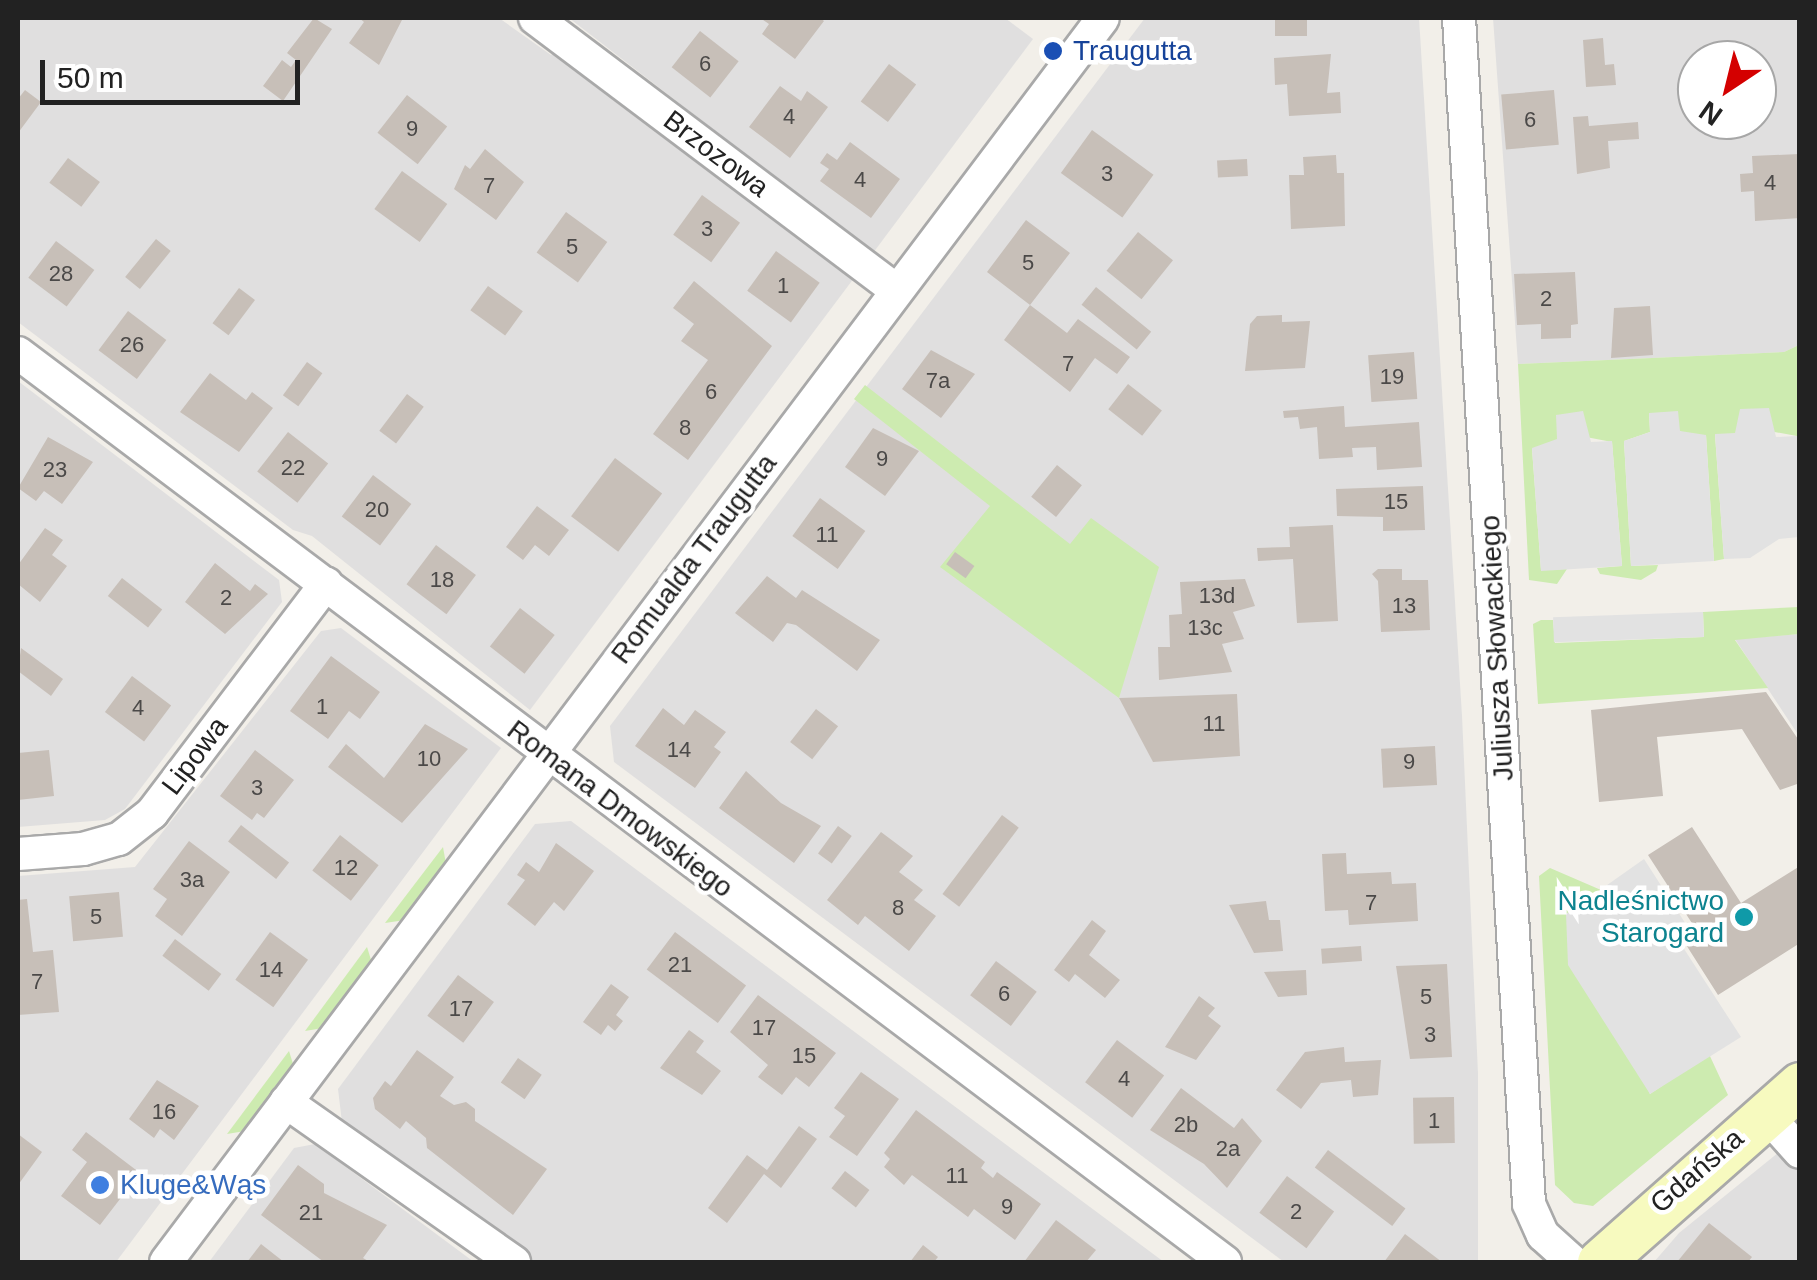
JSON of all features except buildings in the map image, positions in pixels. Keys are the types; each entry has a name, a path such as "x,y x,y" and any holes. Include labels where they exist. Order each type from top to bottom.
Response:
{"main road":[{"name":"Gdańska","path":"1600,1262 1782,1099"}],"street":[{"name":"Brzozowa","path":"535,18 897,291"},
{"name":"Romualda Traugutta","path":"166,1262 1103,18"},
{"name":"Juliusza Słowackiego","path":"1459,18 1528,1186 1543,1235 1573,1262"},
{"name":"Romana Dmowskiego","path":"18,352 1225,1262"},
{"name":"Lipowa","path":"18,854 83,849 118,839 152,812 326,584"},
{"path":"1782,1099 1800,1152"},
{"path":"286,1102 514,1262"}],"shaded area":[{"path":"18,18 499,18 551,55 555,51 854,278 530,710 312,536 293,530 18,322"},
{"path":"569,18 1005,18 1033,39 873,253"},
{"path":"1145,18 1419,18 1462,716 1478,1074 1478,1262 1284,1262 614,762 610,726"},
{"path":"1493,18 1799,18 1799,345 1784,352 1518,364"},
{"path":"18,381 279,580 282,602 125,809 105,820 18,827"},
{"path":"1769,408 1776,437 1797,436 1799,537 1779,539 1750,558 1724,559 1715,434 1735,433 1740,409"},
{"path":"1583,411 1591,442 1612,441 1622,566 1541,571 1532,448 1557,439 1556,415"},
{"path":"1678,411 1680,431 1706,435 1714,561 1631,566 1624,441 1650,432 1649,413"},
{"path":"1703,612 1704,637 1554,642 1553,617"},
{"path":"341,628 501,748 116,1262 18,1262 18,876 135,867 321,631"},
{"path":"1799,634 1799,736 1735,639"},
{"path":"571,821 1164,1262 530,1262 342,1122 338,1089 535,824"},
{"path":"1644,859 1689,929 1677,938 1741,1037 1650,1094 1568,965 1566,914"},
{"path":"1799,1136 1799,1262 1654,1262 1679,1233"},
{"path":"315,1144 474,1262 209,1262 294,1148"}],"green space":[{"path":"1799,345 1799,464 1797,436 1741,426 1735,434 1715,435 1724,559 1714,561 1706,435 1687,435 1649,413 1650,432 1624,441 1631,566 1658,565 1656,571 1641,580 1600,574 1597,568 1622,566 1612,442 1586,437 1532,449 1541,570 1567,569 1557,584 1529,580 1518,364 1784,352"},
{"path":"865,385 1070,544 1091,518 1159,567 1119,698 940,567 990,506 854,399"},
{"path":"1799,607 1799,634 1735,640 1768,688 1538,704 1533,624 1541,620 1553,620 1555,643 1704,637 1703,612"},
{"path":"443,847 446,864 405,920 385,923"},
{"path":"1550,868 1601,890 1566,914 1650,1094 1709,1054 1728,1095 1593,1206 1574,1203 1555,1185 1539,876"},
{"path":"367,947 372,963 323,1028 305,1031"},
{"path":"289,1051 294,1067 245,1131 227,1134"}],"place":[{"name":"Traugutta","path":"1053,51"},
{"name":"Nadleśnictwo Starogard","path":"1744,917"},
{"name":"Kluge&Wąs","path":"100,1185"}]}
